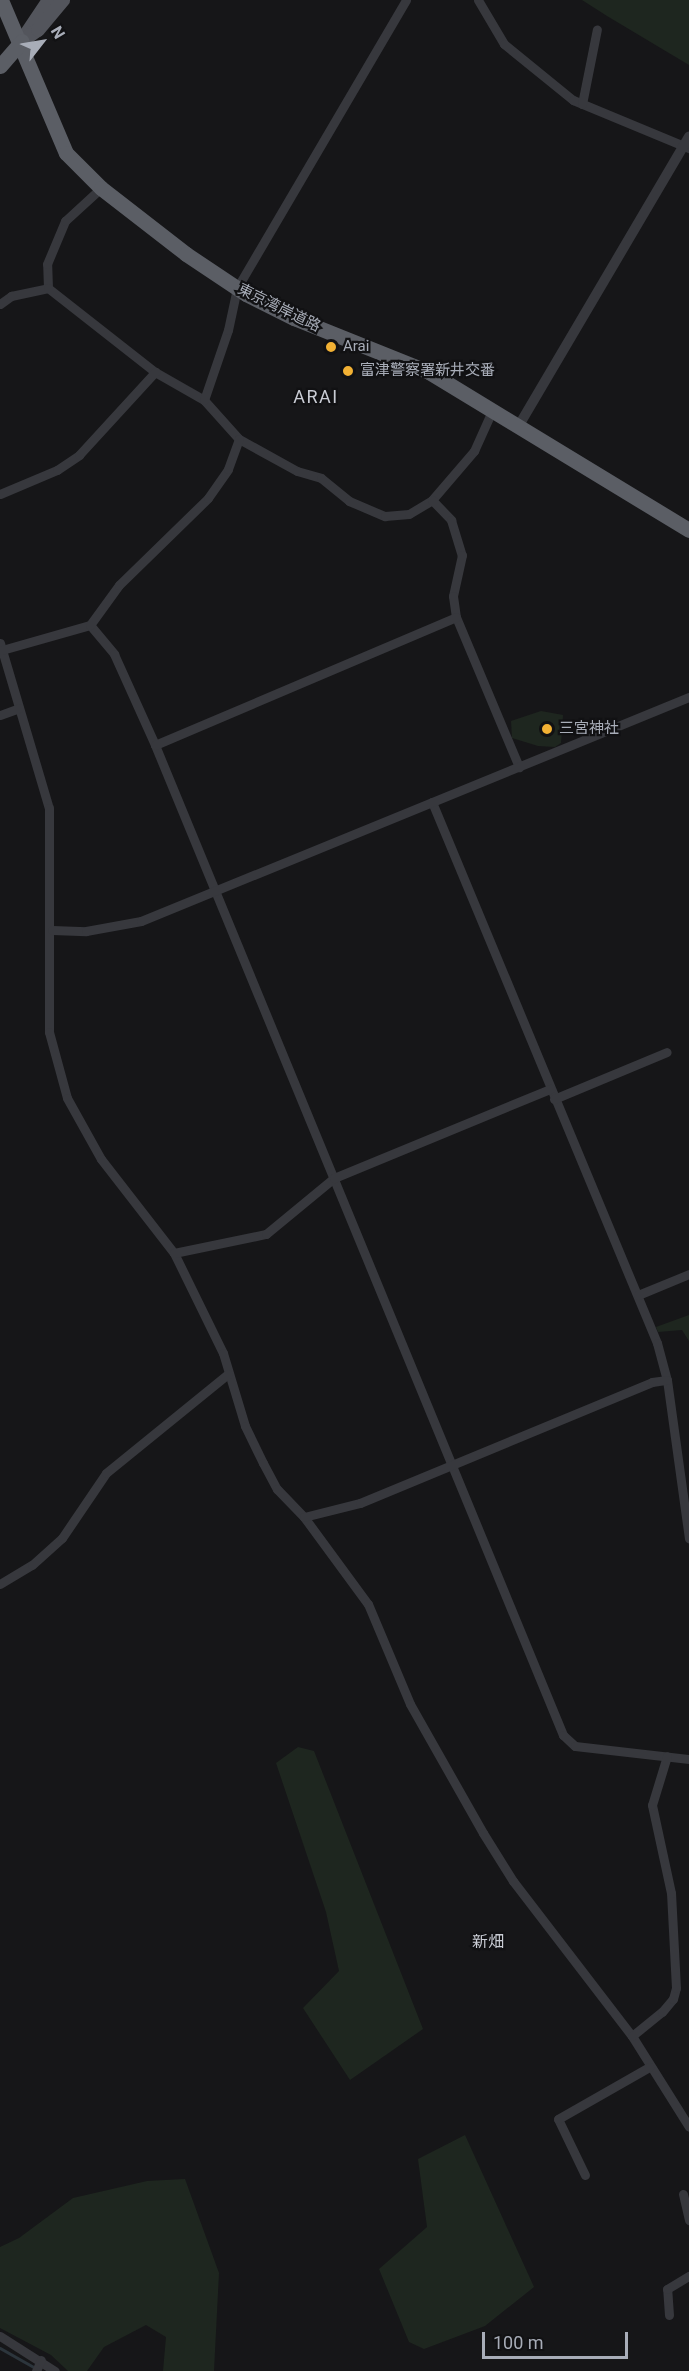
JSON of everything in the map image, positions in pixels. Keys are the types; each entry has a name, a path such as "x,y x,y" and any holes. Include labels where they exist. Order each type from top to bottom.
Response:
{"highway":[{"name":"東京湾岸道路","path":"1,0 22,41 66,153 101,188 186,254 237,288 325,332 406,360 689,530"},
{"path":"0,66 22,41"}],"main road":[{"path":"22,41 49,0"},
{"path":"22,41 38,30 63,0"}],"street":[{"path":"204,400 225,341 237,288 406,0"},
{"path":"478,0 504,44 545,80 582,104 688,144 518,427"},
{"path":"582,104 597,29"},
{"path":"101,188 65,221 47,264 48,288 155,372 204,400 239,439 297,471 321,478 369,512 402,516 432,500 474,451 492,411"},
{"path":"0,304 12,296 48,288"},
{"path":"0,494 57,470 79,455 155,372"},
{"path":"239,439 228,469 208,498 119,585 90,624 1,646 49,808 52,930 49,1032 67,1098 101,1158 174,1253 223,1353 245,1426 277,1489 304,1517 368,1604 410,1704 513,1881 632,2036 649,2067 689,2127"},
{"path":"432,500 451,520 462,555 453,596 456,617 519,767"},
{"path":"154,745 456,617"},
{"path":"90,624 117,661 154,745 453,1464 563,1735 575,1746 689,1759"},
{"path":"52,930 86,931 141,921 689,697"},
{"path":"0,715 19,708"},
{"path":"432,802 554,1099 638,1295 667,1380 689,1538"},
{"path":"554,1099 667,1052"},
{"path":"174,1253 266,1234 334,1179 550,1089"},
{"path":"638,1295 689,1274"},
{"path":"0,1584 32,1565 62,1538 106,1473 228,1374"},
{"path":"304,1517 360,1503 652,1382 667,1380"},
{"path":"632,2036 662,2012 676,1988 671,1893 652,1804 666,1756"},
{"path":"585,2175 558,2119 649,2067"},
{"path":"683,2194 689,2220"},
{"path":"669,2315 666,2289 689,2276"},
{"path":"0,2336 38,2365 56,2371"}],"shaded area":[{"path":"582,0 689,0 689,65 607,16"},
{"path":"541,711 563,715 561,743 555,747 538,746 512,738 511,721"},
{"path":"689,1315 689,1341 682,1330 658,1332 656,1327"},
{"path":"298,1747 314,1751 423,2029 350,2080 303,2008 339,1971 326,1912 276,1763"},
{"path":"465,2135 534,2287 485,2326 424,2349 409,2342 379,2269 427,2227 418,2159"},
{"path":"185,2179 219,2273 214,2371 163,2371 166,2337 146,2325 104,2347 87,2371 68,2371 51,2355 0,2328 0,2247 19,2238 73,2198 147,2181"}],"waterway":[{"path":"0,2348 35,2368"}],"place":[{"name":"Arai","path":"331,347"},
{"name":"富津警察署新井交番","path":"348,371"},
{"name":"三宮神社","path":"547,729"}],"district":[{"name":"ARAI","path":"316,397"},
{"name":"新畑","path":"488,1942"}]}
